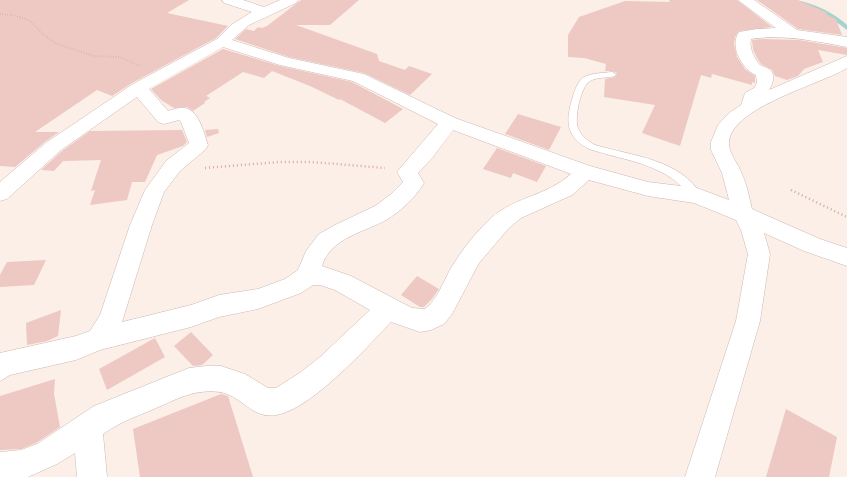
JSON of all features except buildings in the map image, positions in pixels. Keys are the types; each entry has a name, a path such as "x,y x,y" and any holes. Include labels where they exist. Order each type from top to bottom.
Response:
{"street":[{"path":"229,0 265,12"},
{"path":"0,194 54,146 139,88 222,42 228,33 265,12 291,0"},
{"path":"746,0 792,33"},
{"path":"748,108 751,97 760,91 765,83 764,73 755,69 743,50 742,44 744,35 755,32 792,33 847,42"},
{"path":"222,42 286,62 358,77 449,122 585,172 648,189 697,196 743,214 812,245 847,257"},
{"path":"700,477 748,321 759,254 752,229 743,214 732,173 722,153 720,142 723,129 731,120 748,108 774,93 838,67 847,61"},
{"path":"99,339 111,319 141,225 155,190 173,166 199,145 189,119 182,113 164,118 157,108 148,101 139,88"},
{"path":"308,276 315,255 332,237 355,223 376,215 390,207 408,190 414,183 407,172 426,152 449,122"},
{"path":"0,368 1,365 76,348 99,339 191,316 219,306 258,299 293,286 308,276 320,274 343,282 409,319 418,321 429,320 440,312 459,276 479,246 498,226 513,213 535,205 565,190 585,172"},
{"path":"0,468 22,465 47,454 104,416 189,381 202,378 222,378 238,385 266,402 278,402 304,386 349,348 388,308"},
{"path":"88,428 92,477"}],"lane":[{"path":"612,74 587,79 580,86 572,123 577,135 591,146 640,159 665,169 676,175 692,188 697,196"}],"path":[{"path":"0,14 13,15 29,20 44,36 57,44 94,56 120,57 162,75"},
{"path":"173,166 191,168 312,162 383,167 407,172"},
{"path":"791,190 847,217"}],"waterway":[{"path":"793,0 829,14 847,28"}]}
